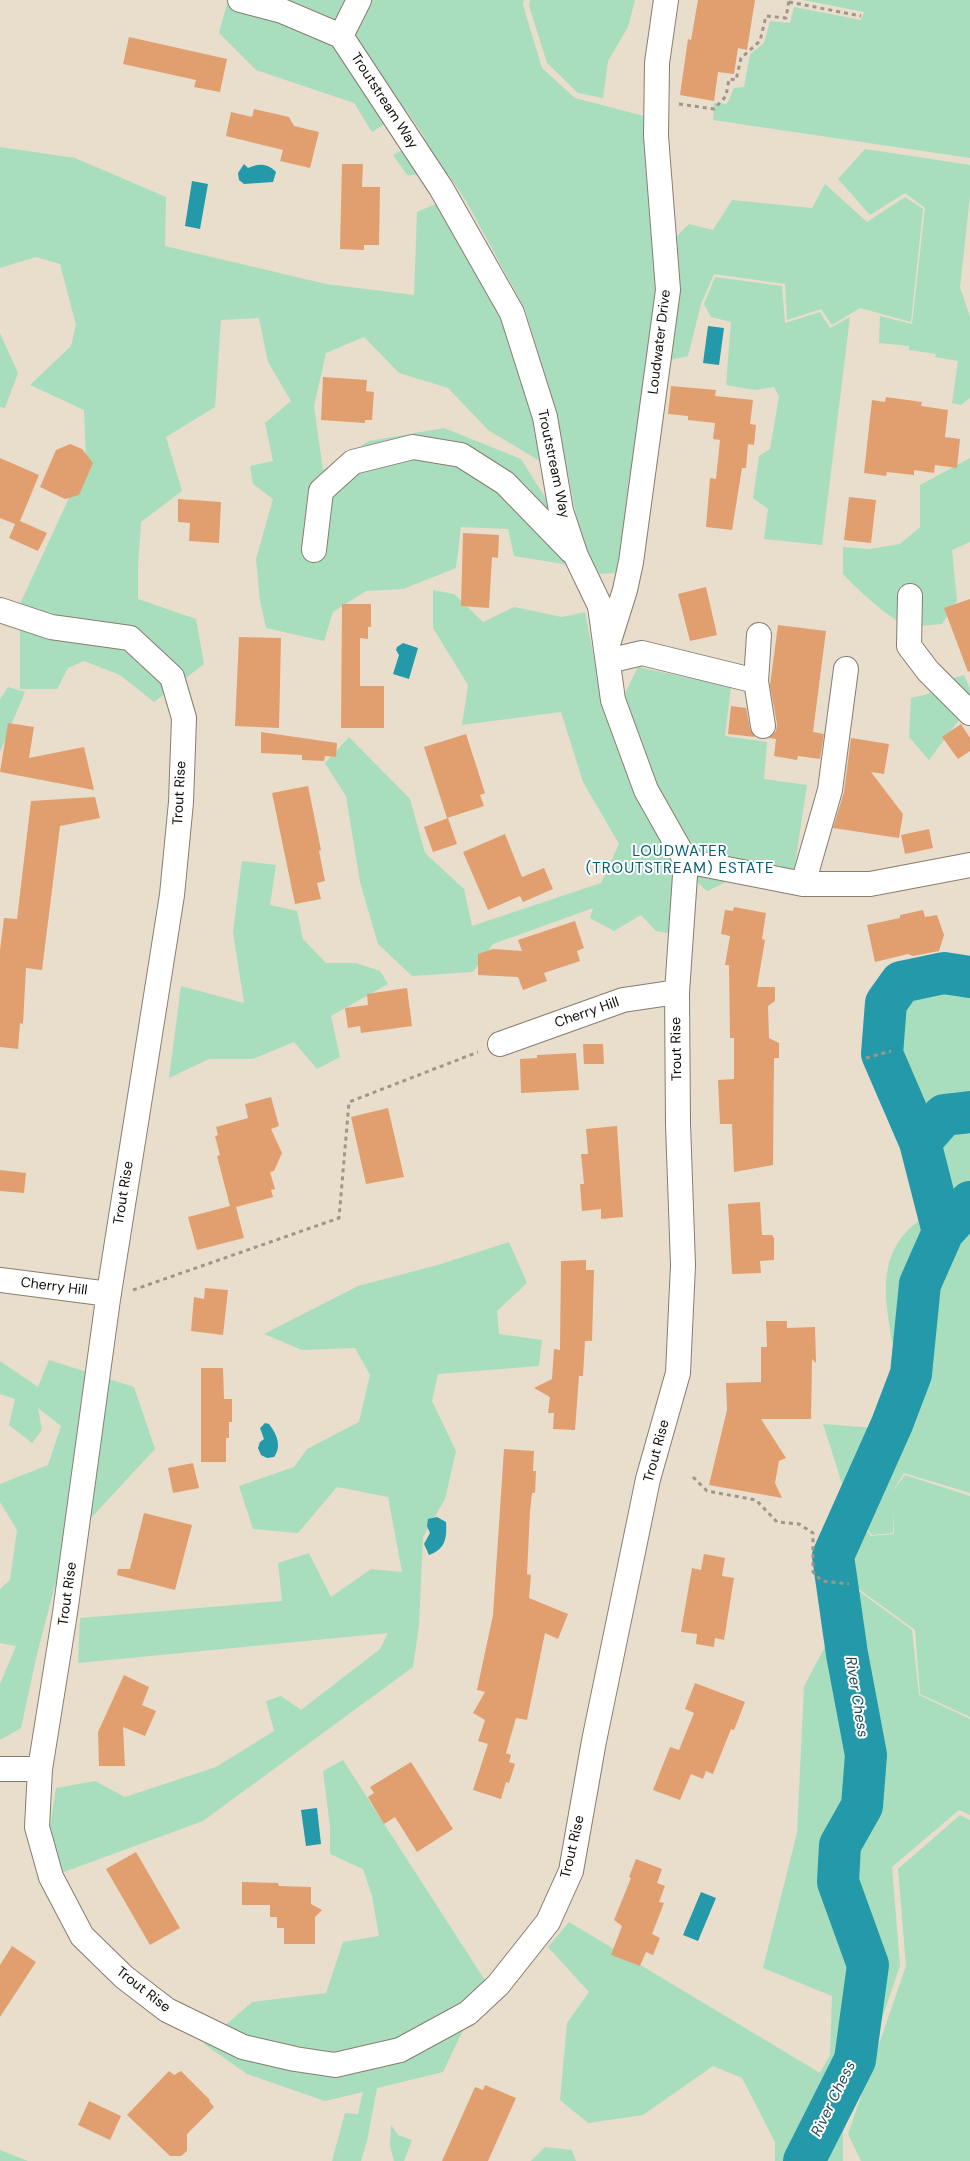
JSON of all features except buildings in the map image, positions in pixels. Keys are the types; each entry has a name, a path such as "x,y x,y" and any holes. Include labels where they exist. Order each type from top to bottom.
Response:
{"street":[{"path":"240,0 282,11 341,36 359,0"},
{"name":"Loudwater Drive","path":"607,656 626,590 631,562 668,290 656,136 656,63 666,0"},
{"name":"Troutstream Way","path":"341,36 441,188 512,313 545,417 561,511 576,556 600,606 613,700 646,790 686,861"},
{"path":"314,550 321,491 353,462 413,447 460,455 505,483 576,556"},
{"path":"910,596 908,646 928,671 970,713"},
{"name":"Trout Rise","path":"0,610 51,627 130,638 172,677 184,718 181,802 172,895 108,1297 66,1613 40,1769 37,1827 51,1877 82,1936 124,1977 167,2010 243,2047 295,2060 336,2065 400,2050 468,2013 498,1985 548,1922 571,1871 594,1741 648,1479 678,1373 683,1265 678,1124 677,992 686,861"},
{"path":"759,634 756,681 763,726"},
{"path":"607,656 642,653 756,681"},
{"path":"803,884 830,790 846,668"},
{"path":"686,861 803,884 870,884 970,864"},
{"name":"Cherry Hill","path":"500,1044 623,1000 677,992"},
{"name":"Cherry Hill","path":"0,1280 108,1297"},
{"path":"0,1769 40,1769"}],"path":[{"path":"656,100 714,109 726,96 730,79 736,80 741,58 760,41 766,16 786,18 789,1 861,16"},
{"path":"108,1297 339,1218 349,1102 500,1044"},
{"path":"866,1058 891,1051"},
{"path":"693,1477 707,1491 756,1500 777,1522 799,1524 813,1533 813,1572 822,1581 849,1584"}],"green space":[{"path":"228,0 524,0 523,5 542,68 575,98 644,116 655,219 660,290 622,560 615,573 600,574 586,553 576,516 557,415 525,309 466,201 448,174 407,175 393,155 425,138 406,110 372,132 354,103 256,70 219,33"},
{"path":"530,0 635,0 628,27 608,61 603,98 578,93 547,63 529,6"},
{"path":"803,0 970,0 970,158 713,120 714,103 727,104 734,88 744,87 750,54 764,43 770,21 790,23 794,7 861,20 864,12"},
{"path":"0,147 75,158 166,197 165,246 326,284 414,295 417,212 440,202 505,317 545,464 488,430 448,388 399,373 364,337 326,353 314,406 323,470 369,441 444,428 521,459 553,510 569,565 514,556 508,529 461,527 456,568 403,589 366,591 333,612 324,641 266,628 260,601 256,559 273,499 253,484 250,466 273,461 265,423 291,401 268,362 259,318 221,320 215,407 166,437 182,491 141,522 138,566 138,599 196,619 204,664 154,702 120,675 84,661 68,668 57,689 20,689 20,604 86,461 84,410 30,385 71,346 76,325 60,264 36,257 0,268"},
{"path":"865,149 970,165 970,196 960,287 970,317 970,398 961,405 952,403 958,361 935,357 936,354 909,350 909,346 879,343 880,316 912,324 925,208 905,193 870,215 838,179"},
{"path":"825,184 867,222 905,197 923,209 911,322 860,308 832,325 821,309 787,320 785,284 714,274 701,304 688,356 662,362 670,243 689,224 713,230 732,200 812,208"},
{"path":"715,277 782,286 785,323 820,312 830,328 850,317 822,545 764,539 768,509 753,498 759,456 770,449 779,396 774,387 755,390 726,385 731,322 711,317 704,304"},
{"path":"0,333 18,373 5,408 0,407"},
{"path":"970,458 970,542 952,550 957,601 942,624 915,626 900,622 878,607 843,574 843,547 869,549 900,544 920,527 920,485"},
{"path":"433,590 454,594 483,622 514,607 562,617 585,612 602,699 623,705 626,691 638,667 731,687 725,736 767,742 764,779 807,785 794,871 759,867 707,891 676,863 673,934 656,931 641,915 614,931 590,918 593,908 493,944 473,972 412,976 378,944 360,882 346,796 325,763 349,737 410,799 425,853 464,889 472,926 601,883 619,844 583,782 561,712 462,725 468,685 433,628"},
{"path":"964,675 970,689 970,716 966,715 959,720 929,760 909,737 911,698 928,694 946,680"},
{"path":"8,687 25,692 0,752 0,699"},
{"path":"242,861 276,865 270,905 297,911 303,939 326,963 356,963 380,971 388,984 331,1016 340,1057 317,1069 294,1042 253,1059 209,1059 169,1078 181,986 244,1003 233,932"},
{"path":"948,982 970,986 970,1102 936,1106 920,1118 900,1084 893,1039 896,1008 906,992"},
{"path":"964,1130 970,1134 970,1493 904,1473 892,1492 905,1475 970,1496 970,1717 920,1694 915,1630 856,1587 842,1589 839,1572 862,1525 871,1536 894,1534 893,1510 893,1533 872,1535 847,1499 823,1424 874,1428 887,1381 921,1392 934,1363 892,1342 886,1298 887,1270 897,1243 907,1231 945,1204 931,1146"},
{"path":"509,1242 527,1283 497,1311 499,1334 542,1340 539,1366 438,1374 432,1401 456,1451 445,1499 423,1537 419,1625 413,1667 203,1821 61,1873 50,1827 56,1788 95,1781 125,1797 216,1767 274,1731 266,1701 281,1696 301,1710 380,1649 388,1633 78,1663 80,1618 282,1601 278,1563 309,1553 331,1597 371,1569 402,1572 388,1497 337,1487 298,1533 253,1529 239,1486 294,1467 307,1449 359,1422 370,1375 355,1348 302,1350 264,1334 358,1286 441,1264"},
{"path":"49,1360 134,1387 155,1449 92,1517 59,1570 37,1654 21,1728 0,1740 0,1684 16,1646 0,1643 0,1589 10,1580 17,1530 0,1502 0,1484 48,1465 61,1426 38,1408 42,1430 32,1443 9,1425 15,1399 0,1394 0,1361 38,1387"},
{"path":"856,1589 912,1630 919,1695 970,1719 970,1815 959,1810 892,1867 900,1966 843,2132 843,2161 775,2161 775,2142 742,2078 713,2066 643,2115 588,2123 560,2100 567,2023 589,1992 548,1947 569,1922 820,2073 830,2055 832,1996 763,1968 797,1833 804,1686"},
{"path":"343,1760 486,1982 443,2072 377,2088 367,2141 361,2161 332,2161 345,2113 358,2114 363,2092 325,2101 247,2074 204,2044 252,2002 326,1993 343,1942 379,1936 372,1896 363,1869 330,1854 330,1827 323,1771"},
{"path":"960,1815 970,1820 970,2161 861,2161 848,2134 906,1966 898,1869"},
{"path":"391,2125 398,2135 412,2140 404,2161 394,2161 390,2146"},
{"path":"545,2147 572,2150 576,2161 531,2161"},
{"path":"0,2150 28,2161 0,2161"}],"water":[{"path":"244,164 248,168 255,165 270,167 276,172 273,182 244,184 239,180 238,173"},
{"path":"192,181 208,184 200,229 185,226"},
{"path":"708,326 724,328 719,365 703,363"},
{"path":"403,643 418,648 409,679 393,674 399,655 396,650"},
{"path":"265,1423 269,1424 278,1440 278,1449 274,1457 267,1458 261,1455 258,1448 260,1442 264,1439 260,1428"},
{"path":"437,1517 446,1522 446,1537 442,1546 429,1555 424,1544 430,1533 427,1526 428,1519"},
{"path":"317,1808 321,1844 306,1846 301,1810"},
{"path":"701,1892 716,1898 698,1941 683,1935"}],"waterway":[{"name":"River Chess","path":"943,1232 920,1142 882,1054 886,1003 901,982 944,973 970,977"},
{"name":"River Chess","path":"920,1142 944,1115 970,1112"},
{"name":"River Chess","path":"804,2161 855,2060 868,1965 838,1882 840,1845 862,1806 866,1755 847,1654 833,1556 892,1424 911,1374 920,1284 943,1232 970,1202"}],"district":[{"name":"LOUDWATER (TROUTSTREAM) ESTATE","path":"680,860"}]}
